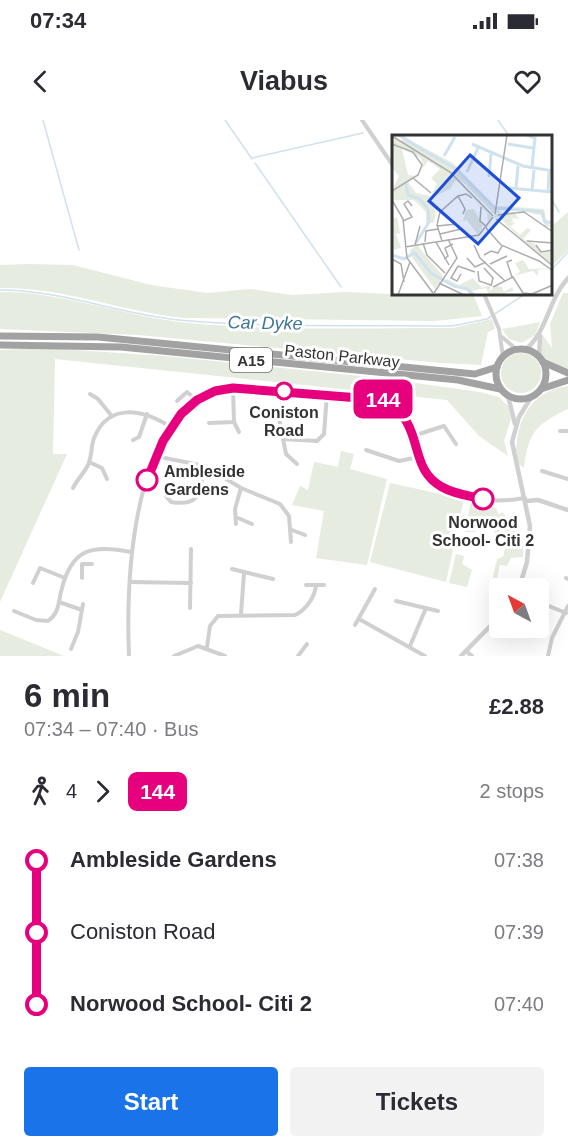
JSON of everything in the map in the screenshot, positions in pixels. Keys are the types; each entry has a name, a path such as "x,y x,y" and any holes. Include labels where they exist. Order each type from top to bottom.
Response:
{"highway":[{"name":"Paston Parkway","path":"0,336 109,338 475,374 497,367"},
{"name":"Paston Parkway","path":"0,345 82,344 182,352 458,380 501,389"},
{"path":"568,373 521,350 503,357 497,367 496,376 501,389 508,396 520,399 532,396 541,388 568,380"},
{"path":"541,360 546,374 541,388"}],"street":[{"path":"362,120 392,164"},
{"path":"501,336 521,350 537,338 556,294 568,278"},
{"path":"485,296 497,322 503,357"},
{"path":"541,331 541,360"},
{"path":"233,388 234,422 239,432"},
{"path":"129,656 131,552 147,480 155,456 181,414 197,400 215,391 233,388 385,400 404,414 426,472 444,489 498,501 538,500 568,510"},
{"path":"177,401 188,392 192,393 197,400"},
{"path":"90,394 111,415"},
{"path":"283,438 317,441 324,434 327,394"},
{"path":"508,396 514,414 513,453 530,526 529,550 522,578"},
{"path":"515,429 522,410 532,396"},
{"path":"73,488 90,462 93,440 101,425 111,415 127,412 147,414 172,428"},
{"path":"133,440 139,437 147,414"},
{"path":"279,418 286,454 297,464"},
{"path":"209,423 234,422"},
{"path":"413,436 444,426 456,444"},
{"path":"560,430 568,431"},
{"path":"366,450 399,461 419,457"},
{"path":"155,456 205,466 240,488 280,504 288,512 292,530 291,542"},
{"path":"90,462 102,468 107,479"},
{"path":"166,496 171,502 189,504 194,502 205,466"},
{"path":"542,471 568,479"},
{"path":"236,524 238,517 235,509 240,488"},
{"path":"238,517 252,524"},
{"path":"292,530 305,535"},
{"path":"14,611 36,620 48,621 57,611 65,578 76,558 95,547 104,546 131,552"},
{"path":"190,608 191,549"},
{"path":"76,558 82,564 82,578"},
{"path":"82,564 92,564"},
{"path":"33,583 40,568 65,578"},
{"path":"232,569 270,579 266,586"},
{"path":"241,614 244,573"},
{"path":"130,582 190,583"},
{"path":"306,585 324,585"},
{"path":"207,647 210,626 214,619 223,615 285,616 300,613 314,594 315,585"},
{"path":"355,625 375,589"},
{"path":"371,595 378,599"},
{"path":"396,600 438,611"},
{"path":"59,602 82,610"},
{"path":"70,649 84,604"},
{"path":"549,606 566,613"},
{"path":"548,656 554,634 568,606"},
{"path":"410,646 426,608"},
{"path":"358,619 425,656"},
{"path":"461,656 489,627"},
{"path":"298,656 307,644"},
{"path":"174,656 192,646 207,647 225,656"},
{"path":"466,651 472,656"}],"shaded area":[{"path":"568,212 568,250 553,265 553,225"},
{"path":"0,265 73,265 151,285 207,293 250,289 292,295 346,292 392,294 392,296 474,296 482,316 435,321 185,318 139,311 47,291 0,288"},
{"path":"0,292 46,296 165,320 222,326 453,328 492,319 495,329 488,332 481,365 441,363 138,335 0,329"},
{"path":"563,293 568,293 568,371 541,356 542,334 552,348 550,324"},
{"path":"540,322 535,335 522,343 509,339 502,329"},
{"path":"45,348 165,356 380,378 480,392 499,397 508,406 511,419 504,441 508,456 479,436 447,400 55,359 53,454 67,454 0,602 0,350"},
{"path":"521,353 529,354 535,359 540,365 540,381 535,387 529,392 521,393 513,392 507,387 502,381 501,373 502,365 507,359 513,354"},
{"path":"568,386 568,409 548,420 536,431 528,446 524,468 517,463 516,449 526,412 543,395 554,389"},
{"path":"341,451 354,454 350,469 387,479 367,565 316,558 324,511 292,505 300,486 308,490 314,462 338,467"},
{"path":"390,483 464,499 446,582 370,562"},
{"path":"471,500 496,508 499,515 502,512 521,538 523,557 511,558 507,566 500,565 497,578 494,578 497,559 503,557 507,539 503,533 496,534 493,529 484,524 477,527 475,532 465,532 469,517 481,521 488,520 468,516"},
{"path":"456,554 464,556 462,564 472,570 467,587 449,583"},
{"path":"0,630 64,656 0,656"}],"waterway":[{"path":"43,120 79,250"},
{"path":"225,120 252,159"},
{"path":"498,120 508,135"},
{"path":"252,158 363,133"},
{"path":"255,163 341,287"},
{"path":"553,202 559,212"},
{"name":"Car Dyke","path":"553,268 568,252"},
{"name":"Car Dyke","path":"0,290 45,294 179,320 315,326 452,326 487,319 522,296"}],"bus line":[{"name":"144","path":"147,480 155,456 181,414 206,395 223,388 233,388 385,400 398,408 407,419 422,466 431,479 444,489 483,499"}],"place":[{"name":"Coniston Road","path":"284,391"},
{"name":"Ambleside Gardens","path":"147,480"},
{"name":"Norwood School- Citi 2","path":"483,499"}]}
